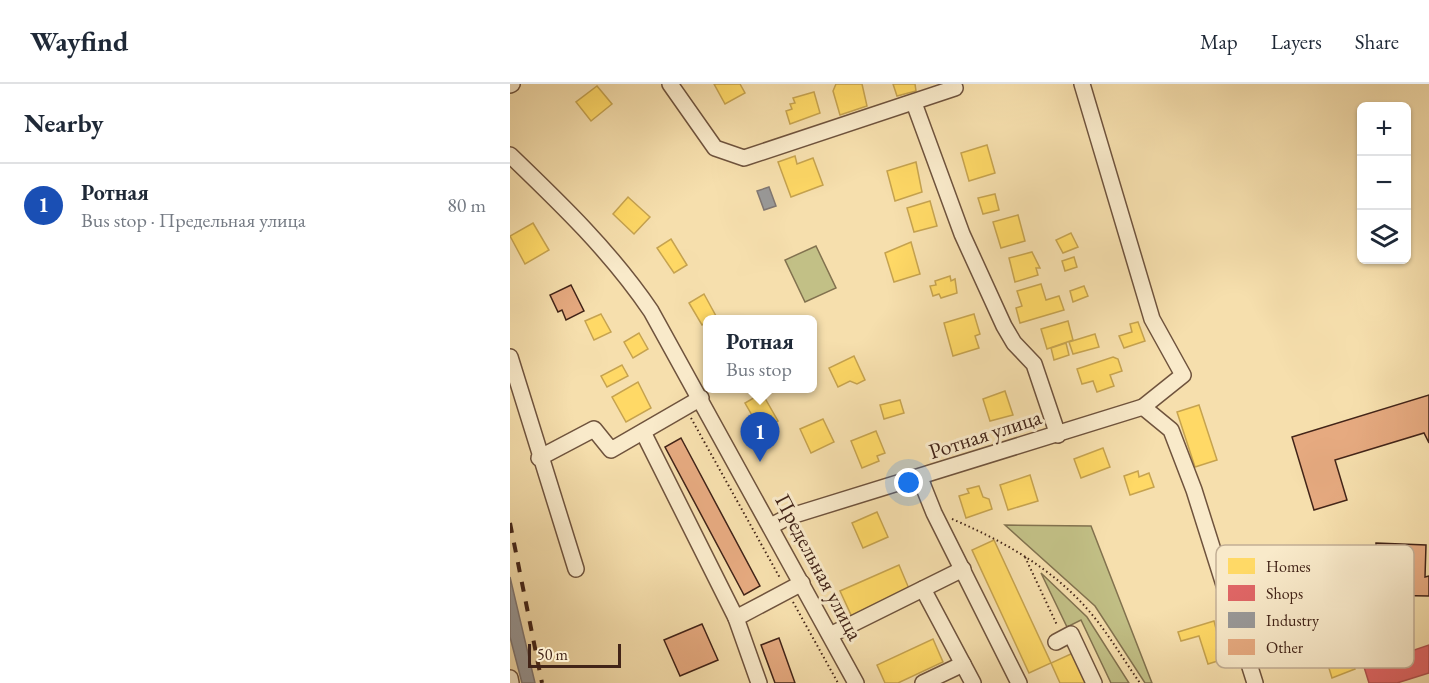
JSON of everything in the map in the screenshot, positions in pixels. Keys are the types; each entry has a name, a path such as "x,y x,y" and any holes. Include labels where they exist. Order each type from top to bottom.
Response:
{"street":[{"path":"670,84 715,148 744,158 954,88"},
{"path":"1082,84 1152,319 1183,375 1143,407 1171,430 1194,490 1216,560"},
{"path":"914,103 962,234 1004,326 1014,343 1034,364 1058,435"},
{"name":"Предельная улица","path":"510,155 589,231 624,271 651,311 701,398 856,683"},
{"path":"510,357 539,459 576,569"},
{"path":"539,459 594,429 611,450 701,398"},
{"name":"Ротная улица","path":"771,526 788,517 920,478 1143,407"},
{"path":"643,432 736,618 759,683"},
{"path":"920,478 934,513 1019,683"},
{"path":"830,635 963,569"},
{"path":"736,618 802,583"},
{"path":"922,590 973,683"},
{"path":"1060,640 1071,634 1094,683"},
{"path":"923,683 963,664"},
{"path":"1250,668 1255,683"},
{"path":"510,678 511,683"}],"path":[{"path":"685,408 838,683"},
{"path":"934,513 983,533 1045,569 1089,611 1140,683"},
{"path":"1025,556 1060,640"}],"shaded area":[{"path":"816,246 836,288 805,302 785,260"},
{"path":"1005,525 1091,526 1152,683 1145,683 1095,606"},
{"path":"1041,573 1087,617 1129,683 1111,683 1081,620 1067,627"}],"building: Homes":[{"path":"714,84 740,84 745,93 725,104"},
{"path":"836,84 862,84 867,106 840,115 833,91"},
{"path":"893,84 915,84 916,91 897,96"},
{"path":"597,86 612,104 591,121 576,102"},
{"path":"814,92 820,113 790,124 786,111 792,109 790,104 795,103 793,98"},
{"path":"987,145 995,173 969,181 961,153"},
{"path":"795,156 797,164 813,158 823,185 791,197 778,162"},
{"path":"916,162 922,192 895,201 887,171"},
{"path":"995,194 999,210 983,214 978,198"},
{"path":"628,197 650,217 634,234 613,214"},
{"path":"930,201 937,226 914,232 907,208"},
{"path":"1018,215 1025,241 1001,248 993,222"},
{"path":"533,223 549,250 525,264 510,236"},
{"path":"1071,233 1078,247 1063,253 1056,240"},
{"path":"671,239 687,265 674,273 657,248"},
{"path":"911,242 920,274 894,282 885,253"},
{"path":"1032,252 1040,268 1036,268 1038,275 1015,282 1009,258"},
{"path":"1074,257 1077,267 1065,271 1062,261"},
{"path":"950,276 951,281 955,279 957,293 941,298 939,294 933,296 930,286 936,285 935,281"},
{"path":"1041,284 1046,300 1059,296 1064,310 1020,323 1016,308 1022,306 1017,291"},
{"path":"1084,286 1088,296 1073,302 1070,291"},
{"path":"704,294 715,315 703,315 702,325 689,303"},
{"path":"601,314 611,332 594,340 585,321"},
{"path":"974,314 980,334 975,336 979,348 953,356 944,323"},
{"path":"1068,321 1073,340 1047,349 1041,329"},
{"path":"1138,322 1145,341 1124,348 1119,336 1132,332 1130,324"},
{"path":"639,333 648,349 633,358 624,342"},
{"path":"1095,334 1099,347 1073,354 1069,342"},
{"path":"1066,343 1069,355 1054,360 1051,348"},
{"path":"854,356 865,380 857,384 850,381 838,387 829,368"},
{"path":"1113,357 1118,359 1122,371 1110,375 1114,386 1097,392 1093,381 1082,384 1077,369"},
{"path":"622,365 628,376 607,387 601,376"},
{"path":"638,382 651,408 626,422 612,397"},
{"path":"1005,391 1013,415 990,421 983,399"},
{"path":"762,393 778,421 761,431 745,403"},
{"path":"900,400 904,413 884,419 880,405"},
{"path":"1199,405 1217,460 1195,467 1177,412"},
{"path":"823,419 834,442 811,453 800,429"},
{"path":"876,431 885,453 877,456 879,461 862,468 851,441"},
{"path":"1103,448 1110,467 1081,478 1074,459"},
{"path":"1138,471 1139,477 1149,473 1154,487 1130,495 1124,476"},
{"path":"1030,475 1038,501 1008,510 1000,485"},
{"path":"979,486 983,497 989,499 992,509 966,518 959,496 969,493 967,489"},
{"path":"877,512 888,537 863,548 852,523"},
{"path":"994,540 1051,663 1029,673 972,550"},
{"path":"899,565 910,591 852,617 840,591"},
{"path":"1214,621 1216,662 1208,664 1199,636 1181,641 1178,632"},
{"path":"933,639 943,662 898,683 885,683 877,665"},
{"path":"1073,653 1087,683 1060,683 1051,663"},
{"path":"1329,668 1355,668 1355,669 1332,678"}],"building: Shops":[{"path":"1429,645 1429,673 1397,683 1369,683 1364,668 1414,668 1414,650"}],"building: Industry":[{"path":"769,187 776,206 764,210 757,191"},
{"path":"510,577 535,683 522,683 510,637"}],"building: Other":[{"path":"571,285 584,311 566,320 562,310 558,312 550,295"},
{"path":"1429,395 1429,443 1424,433 1335,460 1347,500 1314,510 1292,437"},
{"path":"681,438 760,586 744,595 665,447"},
{"path":"1376,543 1426,545 1425,577 1429,576 1429,596 1414,596 1414,545 1376,545"},
{"path":"702,624 718,660 680,676 664,640"},
{"path":"779,638 795,683 775,683 761,645"}],"railway":[{"path":"510,523 542,683"}],"place":[{"name":"Ротная","path":"760,462"}]}
